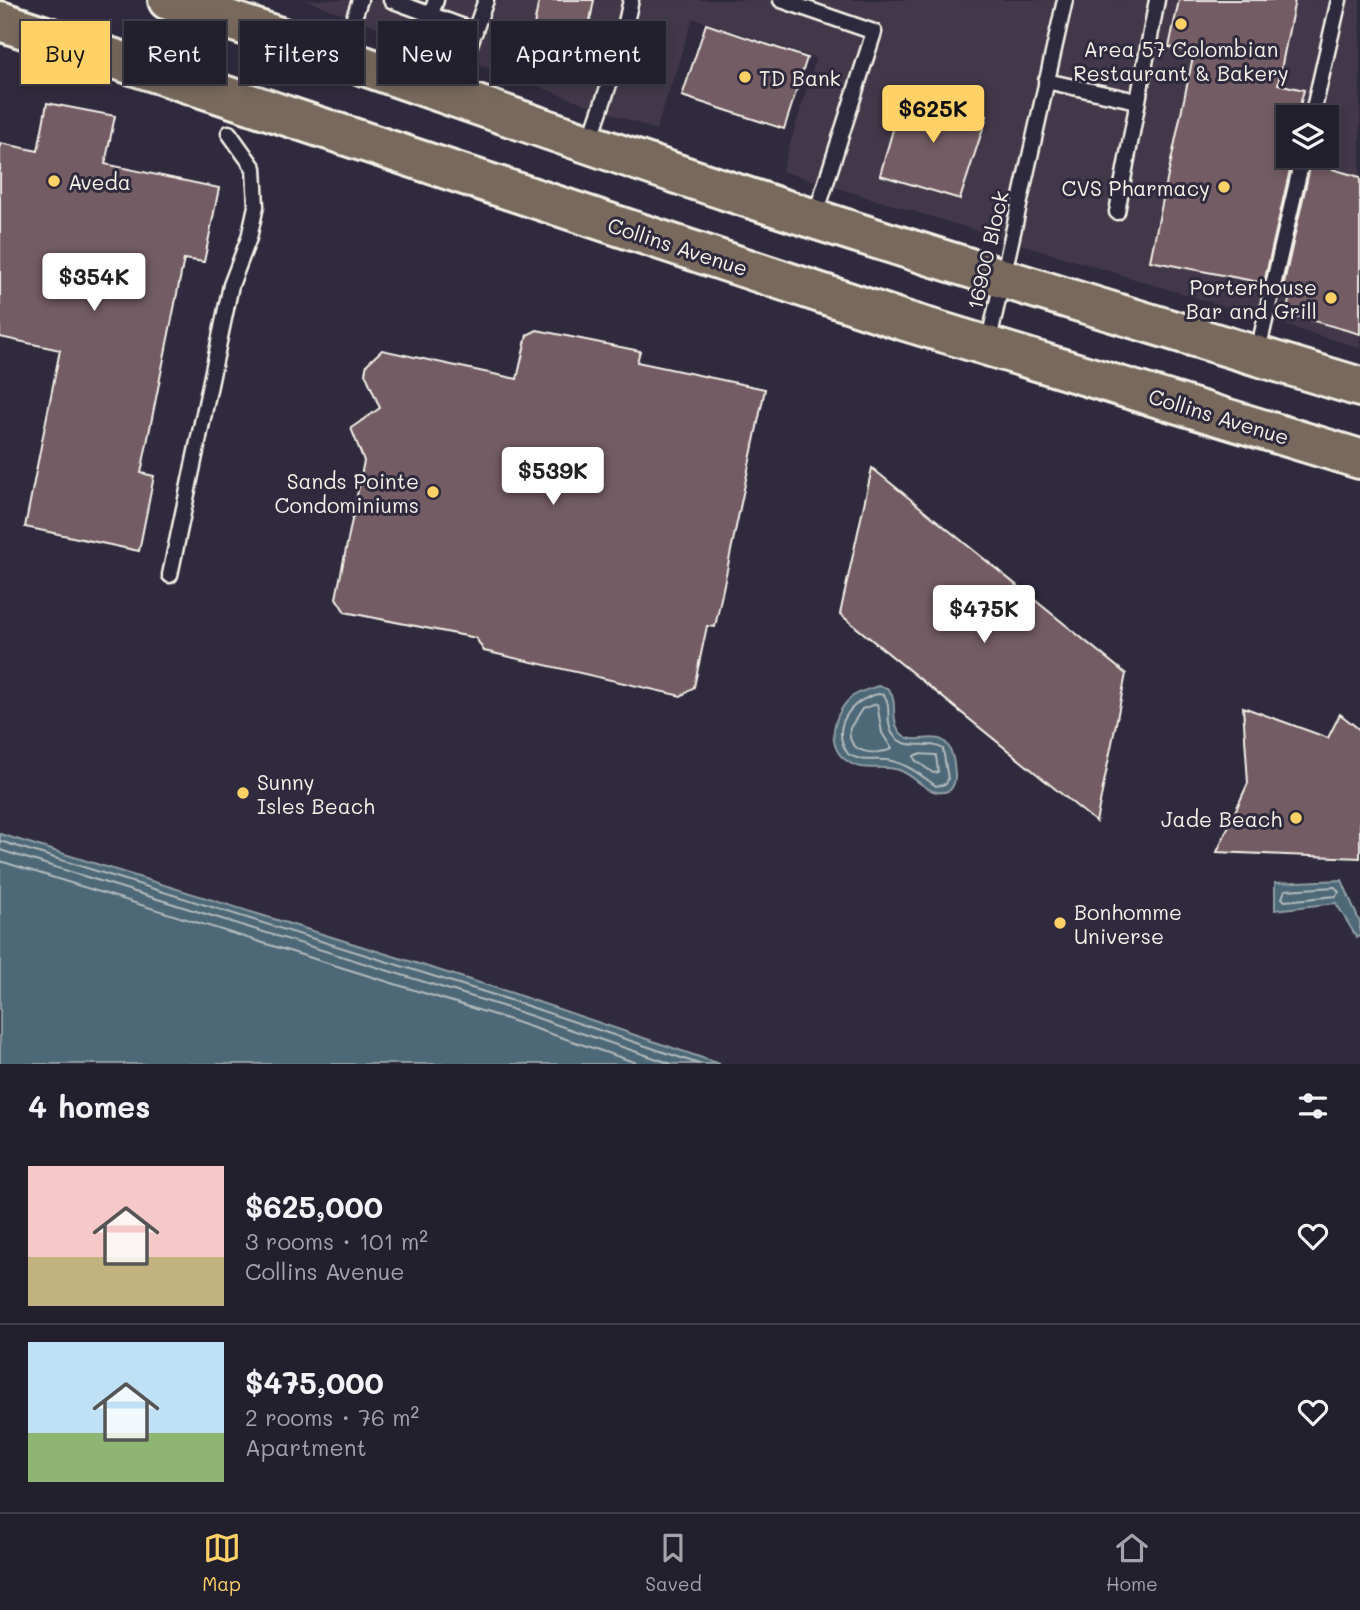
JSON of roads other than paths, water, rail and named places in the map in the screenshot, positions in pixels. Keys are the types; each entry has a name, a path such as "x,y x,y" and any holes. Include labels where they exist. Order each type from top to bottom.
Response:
{"main road":[{"path":"168,0 240,24"},
{"path":"258,0 285,21"},
{"name":"Collins Avenue","path":"0,21 902,320 1360,459"},
{"path":"364,65 589,144 814,218 1360,387"}],"lane":[{"path":"345,21 360,0"},
{"path":"430,14 436,0"},
{"path":"477,25 486,0"},
{"path":"589,144 618,58 631,0"},
{"path":"781,0 874,32 814,218"},
{"name":"16900 Block","path":"987,346 1065,0"},
{"path":"1117,212 1157,0"},
{"path":"1315,105 1339,0"},
{"path":"396,1 449,21"},
{"path":"1046,81 1137,101"},
{"path":"452,95 456,84"},
{"path":"170,575 231,285 249,238 256,206 254,168 229,134"},
{"path":"1257,355 1300,168"}],"water":[{"path":"878,686 887,688 891,693 896,724 904,736 912,739 937,739 944,742 950,750 955,775 950,790 930,790 899,770 859,767 840,754 834,728 841,710 853,696"},
{"path":"0,834 512,993 720,1064 0,1064"},
{"path":"1342,880 1360,923 1360,935 1357,938 1336,903 1275,910 1275,883"}],"place":[{"name":"Area 57 Colombian Restaurant & Bakery","path":"1181,24"},
{"name":"TD Bank","path":"745,77"},
{"name":"Aveda","path":"54,181"},
{"name":"CVS Pharmacy","path":"1224,187"},
{"name":"Porterhouse Bar and Grill","path":"1331,298"},
{"name":"Sands Pointe Condominiums","path":"433,492"},
{"name":"Sunny Isles Beach","path":"243,793"},
{"name":"Jade Beach","path":"1296,818"},
{"name":"Bonhomme Universe","path":"1060,923"}]}
